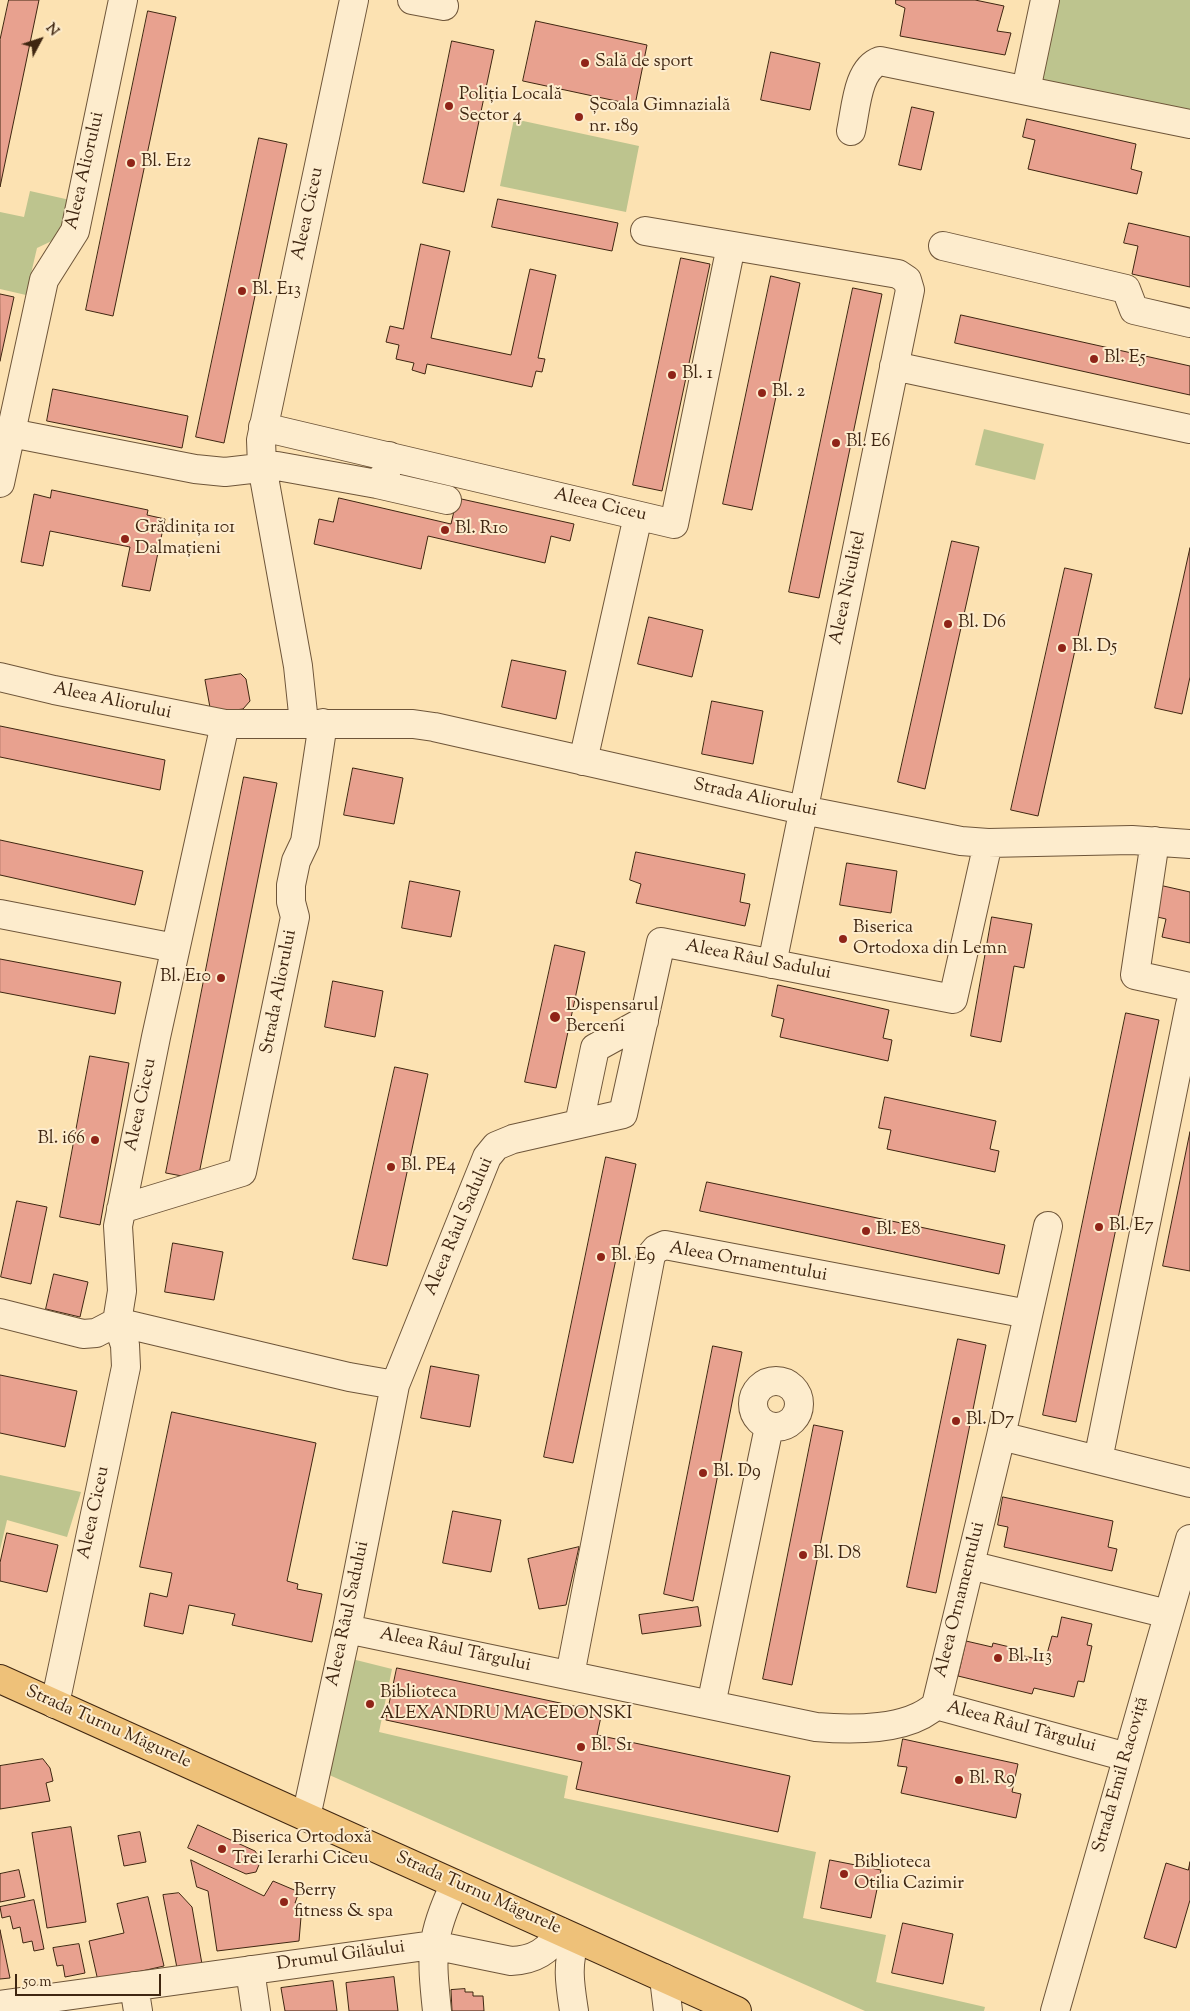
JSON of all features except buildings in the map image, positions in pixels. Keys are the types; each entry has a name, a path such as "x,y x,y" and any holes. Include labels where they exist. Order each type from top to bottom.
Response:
{"main road":[{"name":"Strada Turnu Măgurele","path":"0,1679 737,2011"}],"street":[{"name":"Aleea Aliorului","path":"0,483 44,280 75,231 123,0"},
{"name":"Aleea Ciceu","path":"313,723 298,666 260,452 263,427 354,0"},
{"path":"412,0 444,6"},
{"path":"1026,90 1045,0"},
{"path":"851,131 864,76 871,64 880,61 1190,124"},
{"name":"Aleea Niculițel","path":"645,231 898,274 907,280 910,290 772,964"},
{"name":"Aleea Ciceu","path":"263,427 674,524 731,246"},
{"path":"943,246 1126,289 1134,310 1190,323"},
{"path":"894,366 1190,430"},
{"path":"11,433 195,469 225,472 262,466 295,468 446,500"},
{"path":"377,484 386,473 389,456"},
{"path":"583,761 638,516"},
{"name":"Aleea Aliorului","path":"0,677 100,700 225,724"},
{"name":"Strada Aliorului","path":"121,1209 242,1172 295,917 291,902 291,886 296,861 305,842 313,723"},
{"name":"Aleea Ciceu","path":"55,1704 126,1367 125,1345 117,1322 122,1290 117,1240 121,1209 175,948 225,724"},
{"name":"Strada Aliorului","path":"225,724 413,724 434,727 803,810 961,841 988,843 1155,841 1189,838"},
{"path":"1155,841 1135,975 1190,987"},
{"name":"Aleea Râul Sadului","path":"306,1817 347,1629 395,1385 487,1156 496,1146 513,1139 623,1114 661,942 953,999 988,843"},
{"path":"0,914 175,948"},
{"path":"1098,1460 1190,1005"},
{"path":"579,1124 595,1048 644,1021"},
{"path":"1028,1314 1048,1226"},
{"name":"Aleea Ornamentului","path":"570,1675 651,1255 656,1249 665,1245 1028,1314 1001,1436 936,1706"},
{"path":"0,1313 83,1334 96,1333 117,1322 349,1378 395,1385"},
{"path":"711,1705 769,1426"},
{"path":"1001,1436 1190,1483"},
{"name":"Strada Emil Racoviță","path":"1055,2011 1190,1539"},
{"path":"970,1565 1168,1614"},
{"name":"Aleea Râul Târgului","path":"347,1629 816,1727 862,1728 908,1721 929,1712 936,1706 1127,1757"},
{"path":"437,2011 433,1945 440,1917 455,1884"},
{"path":"568,1935 571,1952 569,1976 574,2011"},
{"name":"Drumul Gilăului","path":"0,2005 41,2005 136,1998 250,1970 433,1945 511,1961 522,1960 544,1952 568,1935"},
{"path":"250,1970 256,2011"},
{"path":"664,1978 668,2011"}],"green space":[{"path":"1051,0 1190,0 1190,114 1034,84"},
{"path":"514,119 639,146 626,212 500,186"},
{"path":"30,191 70,200 58,238 37,248 26,295 0,289 0,212 24,217"},
{"path":"984,429 1044,444 1035,480 975,465"},
{"path":"0,1475 81,1492 67,1537 7,1520 0,1550"},
{"path":"352,1659 392,1669 379,1732 568,1776 564,1798 816,1852 803,1918 886,1935 876,1982 985,2007 984,2011 865,2011 327,1774"}],"place":[{"name":"Sală de sport","path":"585,63"},
{"name":"Poliția Locală Sector 4","path":"449,106"},
{"name":"Școala Gimnazială nr. 189","path":"579,117"},
{"name":"Bl. E12","path":"131,163"},
{"name":"Bl. E13","path":"242,291"},
{"name":"Bl. E5","path":"1094,359"},
{"name":"Bl. 1","path":"672,375"},
{"name":"Bl. 2","path":"762,393"},
{"name":"Bl. E6","path":"836,443"},
{"name":"Bl. R10","path":"445,530"},
{"name":"Grădinița 101 Dalmațieni","path":"125,539"},
{"name":"Bl. D6","path":"948,624"},
{"name":"Bl. D5","path":"1062,648"},
{"name":"Biserica Ortodoxa din Lemn","path":"843,939"},
{"name":"Bl. E10","path":"221,978"},
{"name":"Dispensarul Berceni","path":"555,1017"},
{"name":"Bl. i66","path":"95,1140"},
{"name":"Bl. PE4","path":"391,1167"},
{"name":"Bl. E7","path":"1099,1227"},
{"name":"Bl. E8","path":"866,1231"},
{"name":"Bl. E9","path":"601,1257"},
{"name":"Bl. D7","path":"956,1421"},
{"name":"Bl. D9","path":"703,1473"},
{"name":"Bl. D8","path":"803,1555"},
{"name":"Bl. I13","path":"998,1658"},
{"name":"Biblioteca ALEXANDRU MACEDONSKI","path":"370,1704"},
{"name":"Bl. S1","path":"581,1747"},
{"name":"Bl. R9","path":"959,1780"},
{"name":"Biserica Ortodoxă Trei Ierarhi Ciceu","path":"222,1849"},
{"name":"Biblioteca Otilia Cazimir","path":"844,1874"},
{"name":"Berry fitness & spa","path":"284,1902"}]}
